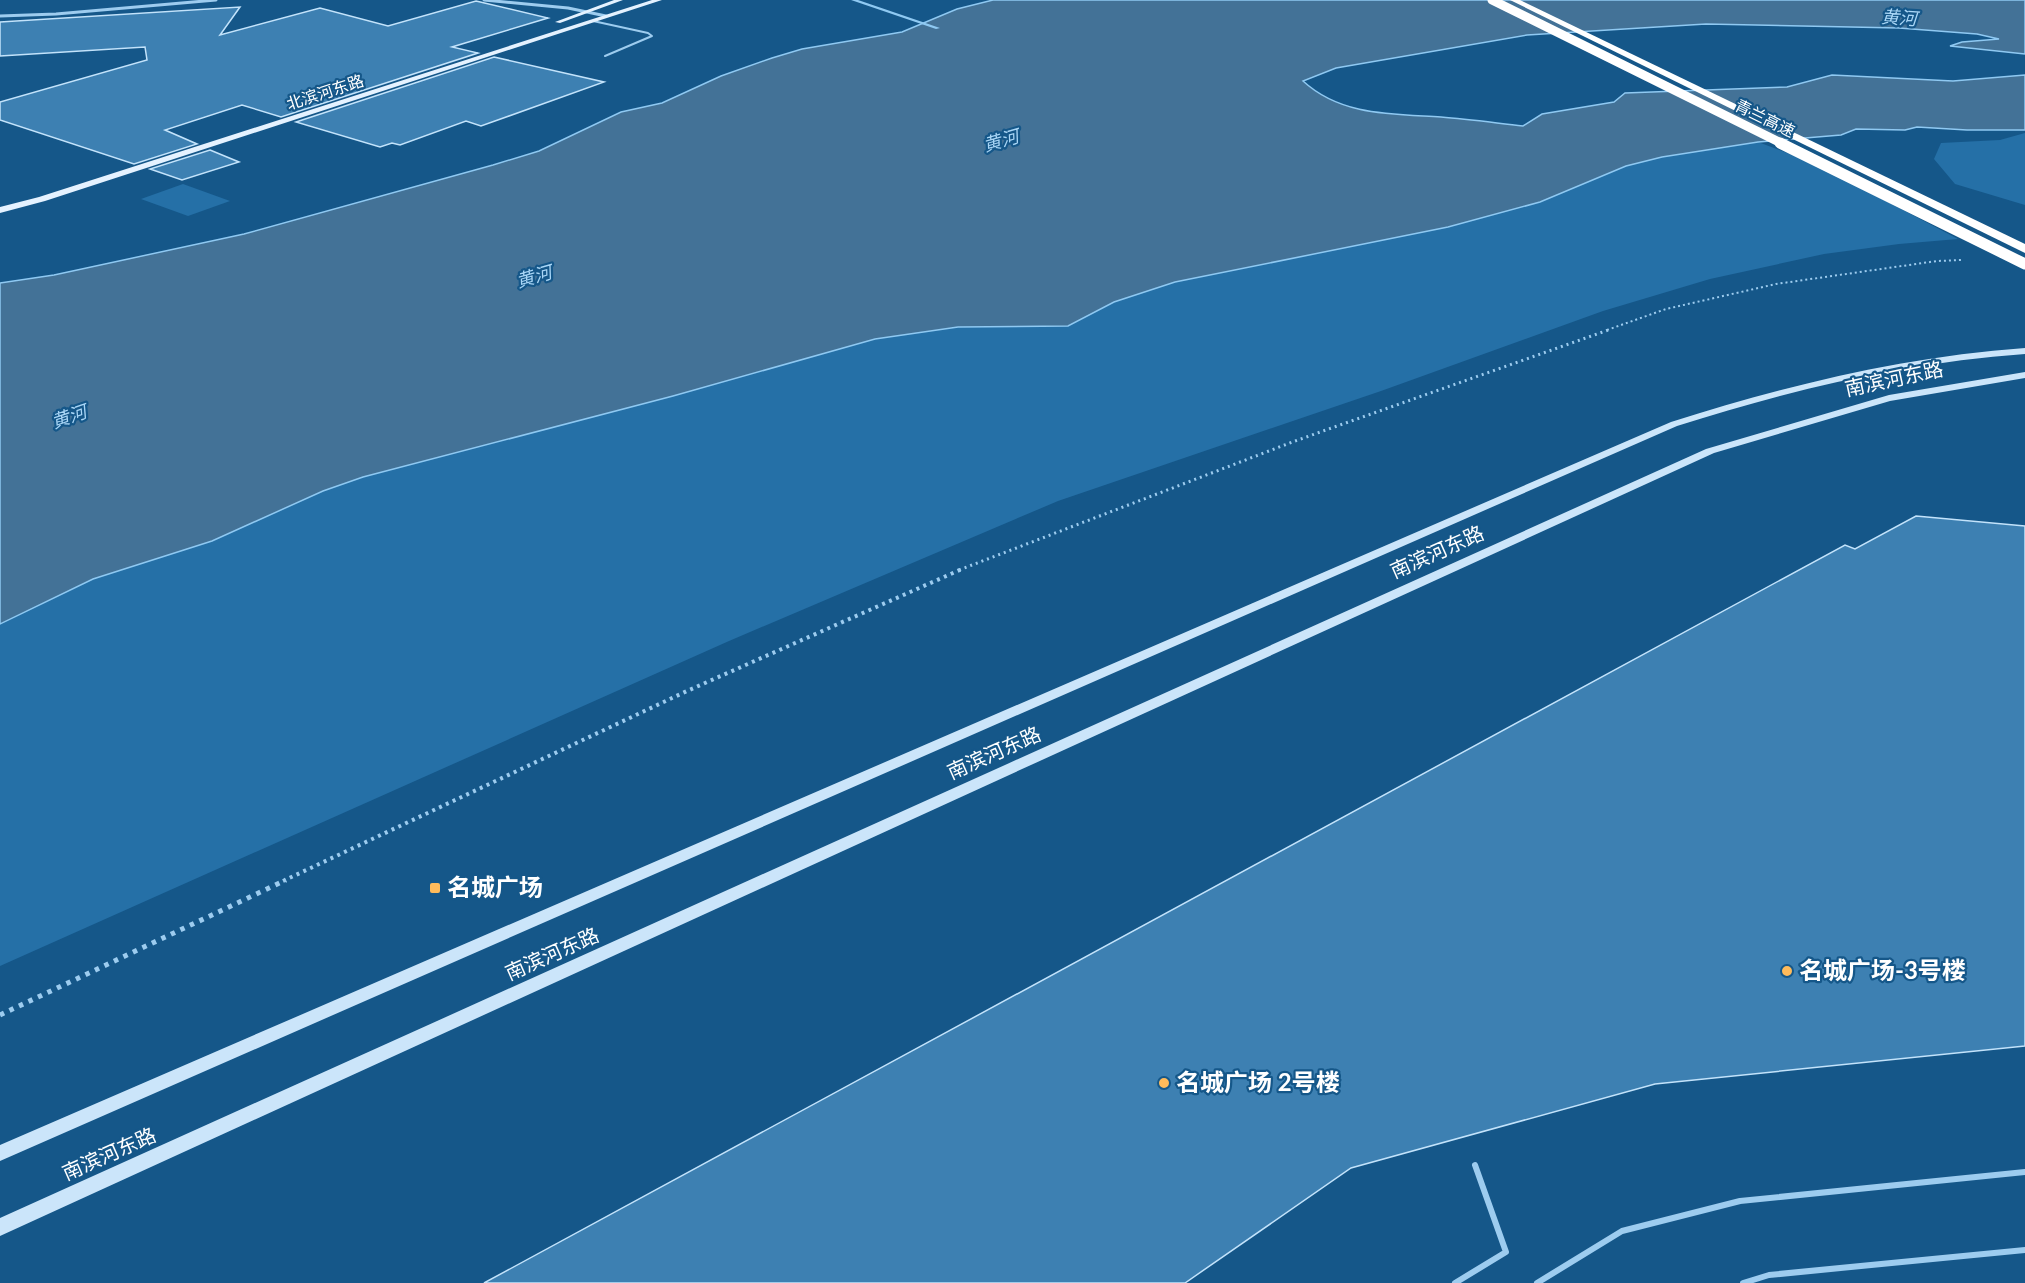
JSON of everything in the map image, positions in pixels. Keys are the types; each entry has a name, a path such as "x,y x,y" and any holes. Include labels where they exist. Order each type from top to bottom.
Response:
{"highway":[{"name":"青兰高速","path":"1492,0 2025,264"},
{"name":"青兰高速","path":"1514,0 2025,249"}],"main road":[{"path":"548,25 620,0"},
{"name":"北滨河东路","path":"0,210 133,170 659,0"},
{"name":"北滨河东路","path":"0,202 213,136 537,29"},
{"name":"南滨河东路","path":"0,1153 1674,424 1768,393 1890,365 1994,352 2025,351"},
{"name":"南滨河东路","path":"0,1227 1710,451 1890,398 2025,375"}],"street":[{"path":"0,16 56,14 216,0"},
{"path":"484,0 606,16"}],"lane":[{"path":"593,21 648,33 652,36 605,56"},
{"path":"1455,1283 1506,1252 1475,1165"},
{"path":"1537,1283 1622,1230 1740,1201 2025,1172"},
{"path":"1743,1283 1769,1275 2025,1250"}],"path":[{"path":"0,1015 687,691 1000,554 1317,433 1666,309 1776,284 1937,261 1970,259"}],"shaded area":[{"path":"2025,133 2025,205 1955,184 1934,159 1941,143 2000,140"},
{"path":"1758,142 1812,162 1958,239 1824,254 1710,279 1603,311 1381,391 1058,501 729,641 0,966 0,624 93,579 212,541 323,491 363,477 673,396 875,339 958,327 1068,326 1114,302 1175,282 1448,227 1540,202 1626,166 1662,157"},
{"path":"183,184 230,201 188,216 141,199"}],"water":[{"name":"黄河","path":"993,0 2025,0 2025,54 1950,46 1962,42 1999,39 1977,34 1899,28 1706,24 1527,35 1336,68 1303,81 1334,101 1368,111 1523,126 1542,114 1614,102 1625,93 1787,87 1832,75 1953,81 2025,75 2025,130 1917,127 1905,130 1856,129 1841,135 1758,142 1662,157 1626,166 1540,202 1448,227 1175,282 1114,302 1068,326 958,327 875,339 673,396 363,477 323,491 212,541 93,579 0,624 0,283 54,275 244,234 493,165 539,151 621,112 662,103 721,76 772,58 802,49 902,32 957,9"}],"building":[{"path":"476,1 548,18 452,47 478,53 281,117 242,105 165,130 197,144 134,164 0,120 0,102 147,60 145,47 0,56 0,22 240,7 220,35 320,8 388,26"},
{"path":"494,57 604,82 481,126 466,121 400,145 392,143 380,147 296,122"},
{"path":"210,150 239,162 182,180 150,169"},
{"path":"1916,516 2025,526 2025,1046 1655,1084 1351,1168 1185,1283 484,1283 1845,545 1855,549"}],"waterway":[{"path":"853,0 938,28"}],"place":[{"name":"名城广场","path":"435,888"},
{"name":"名城广场-3号楼","path":"1787,971"},
{"name":"名城广场 2号楼","path":"1164,1083"}]}
